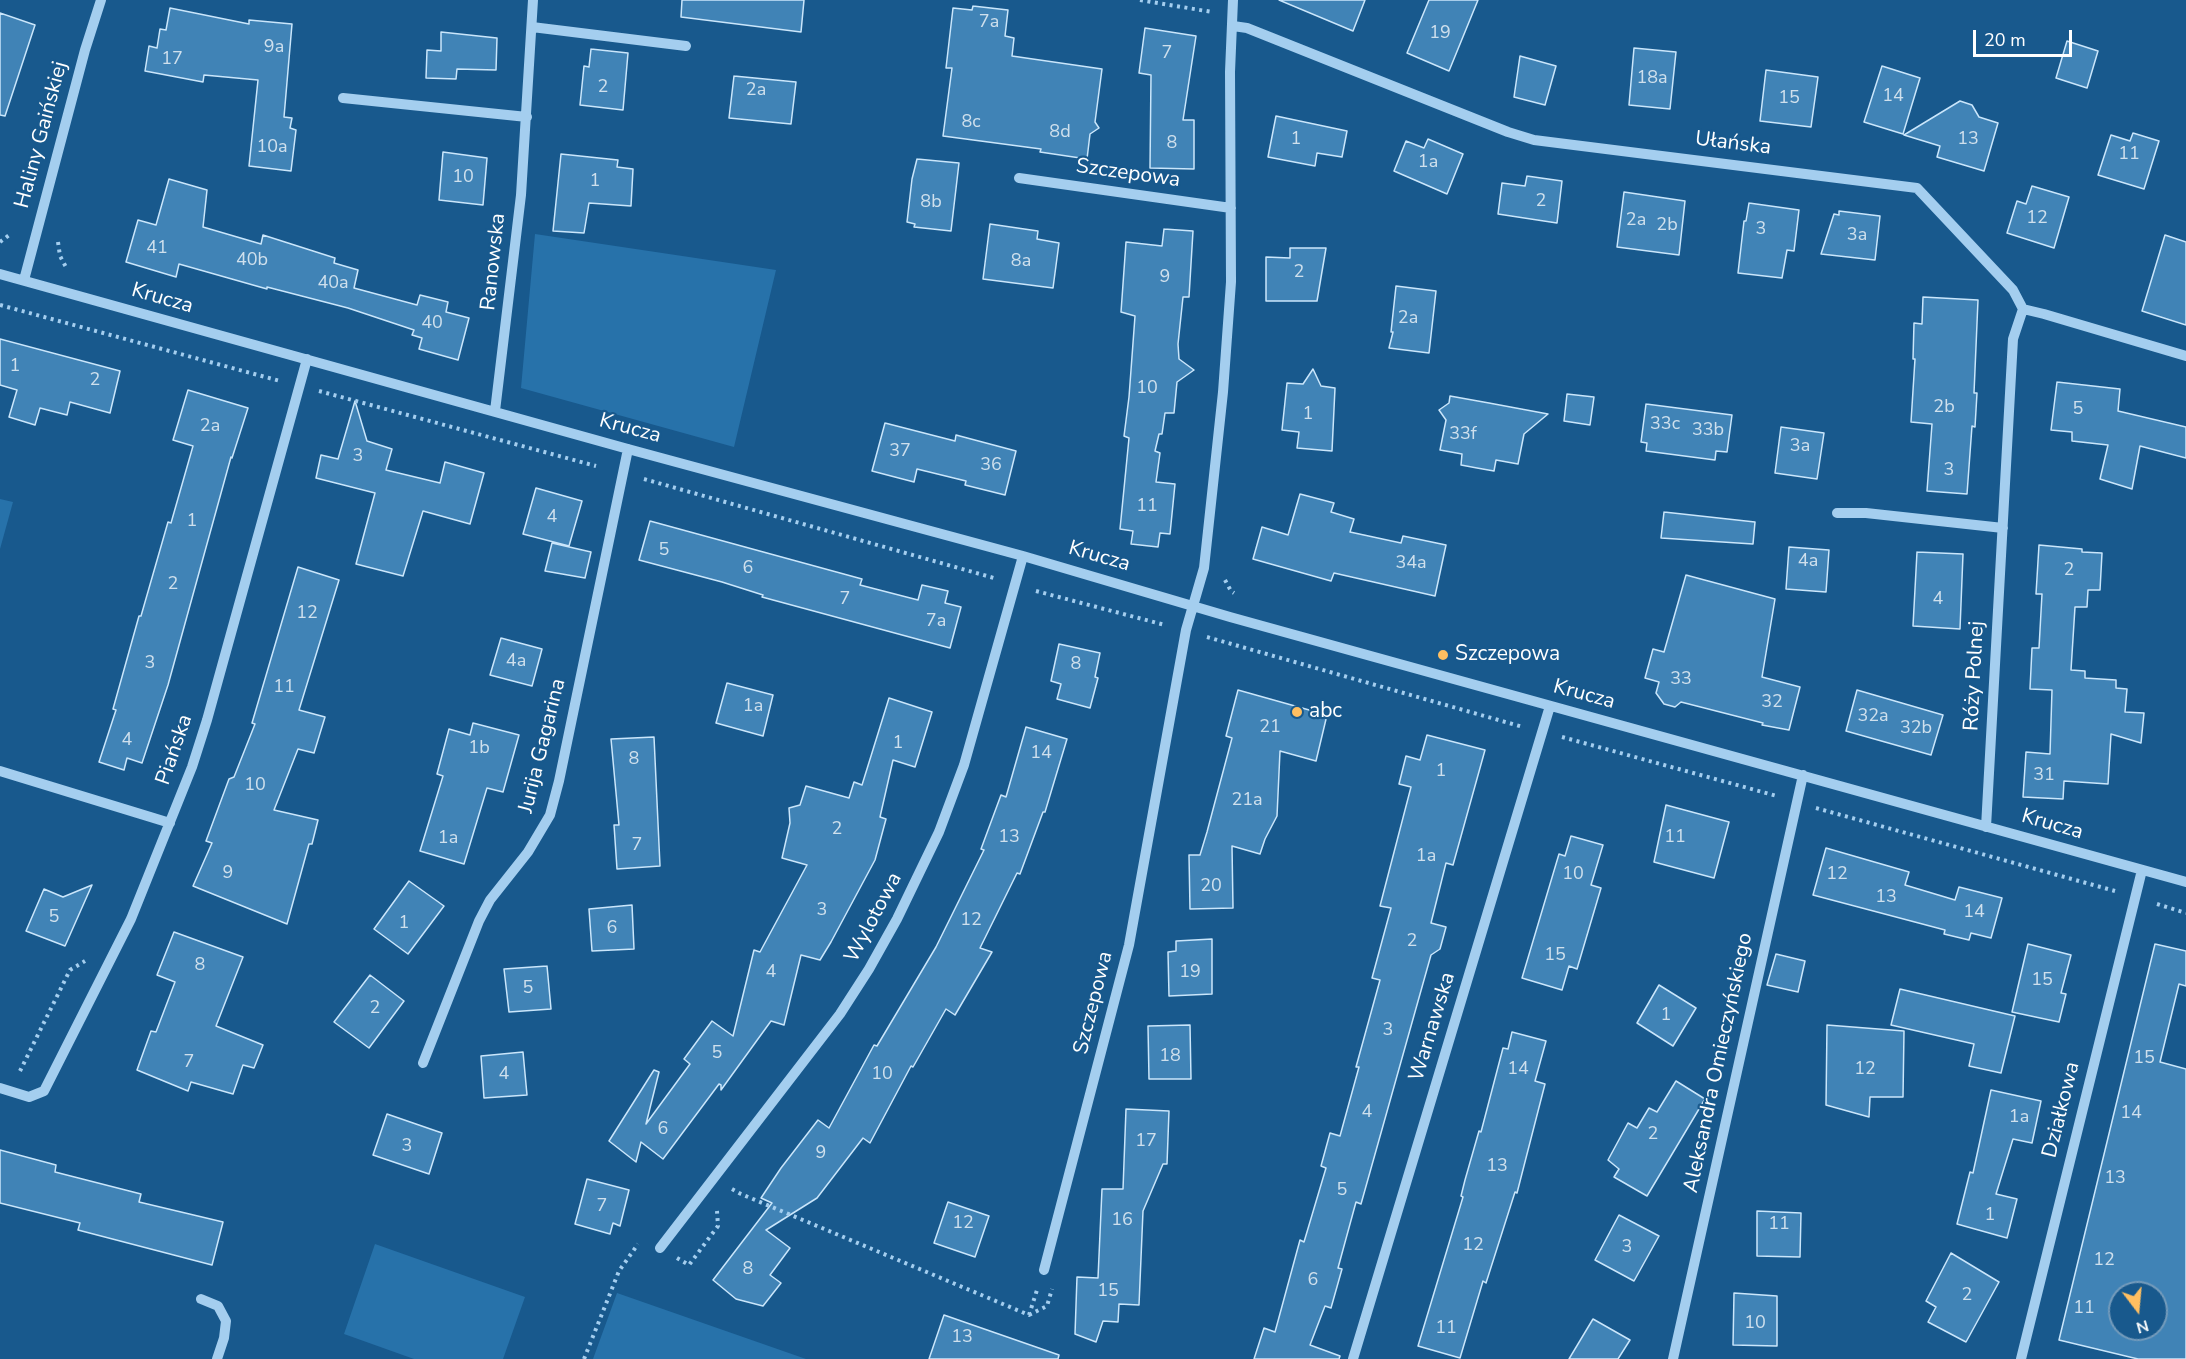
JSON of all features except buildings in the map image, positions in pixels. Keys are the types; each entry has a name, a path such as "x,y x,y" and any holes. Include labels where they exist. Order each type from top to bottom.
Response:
{"street":[{"name":"Haliny Gaińskiej","path":"24,280 85,50 101,0"},
{"name":"Ranowska","path":"495,411 514,260 533,0"},
{"name":"Szczepowa","path":"1044,1270 1129,945 1186,630 1204,568 1223,392 1231,282 1230,72 1233,0"},
{"path":"532,27 686,46"},
{"name":"Ułańska","path":"1233,27 1247,28 1508,132 1534,140 1917,188 2013,290 2022,309"},
{"path":"343,98 526,117"},
{"name":"Szczepowa","path":"1019,178 1231,208"},
{"name":"Krucza","path":"0,274 628,449 1023,556 1193,606 2186,882"},
{"path":"2022,309 2186,356"},
{"name":"Róży Polnej","path":"1986,827 2013,339 2022,309"},
{"name":"Piańska","path":"0,1088 29,1097 45,1091 131,920 192,767 217,686 307,359"},
{"name":"Jurija Gagarina","path":"423,1063 479,921 490,900 528,852 550,815 628,449"},
{"path":"1837,513 1866,513 2003,528"},
{"name":"Wylotowa","path":"660,1248 840,1014 897,919 939,832 964,765 1023,556"},
{"name":"Warnawska","path":"1353,1359 1550,706"},
{"path":"0,771 170,823"},
{"name":"Aleksandra Omieczyńskiego","path":"1673,1359 1803,775"},
{"name":"Działkowa","path":"2021,1359 2142,870"},
{"path":"201,1299 218,1305 226,1321 224,1338 216,1359"}],"path":[{"path":"1140,0 1219,13"},
{"path":"58,239 60,256 65,268 74,273"},
{"path":"0,305 288,383"},
{"path":"278,392 281,381"},
{"path":"311,389 599,467"},
{"path":"635,477 1001,580"},
{"path":"1033,590 1172,627"},
{"path":"1201,636 1530,729"},
{"path":"1553,735 1781,797"},
{"path":"1813,808 2115,891"},
{"path":"2152,902 2186,913"},
{"path":"11,1092 26,1056 70,970 86,960"},
{"path":"714,1176 741,1194 1029,1316 1044,1270"},
{"path":"584,1359 619,1271 643,1238"}],"shaded area":[{"path":"535,234 776,270 734,447 521,388"},
{"path":"0,499 13,502 0,549"},
{"path":"375,1244 525,1297 503,1359 414,1359 344,1334"},
{"path":"617,1293 806,1359 593,1359"}],"place":[{"name":"Szczepowa","path":"1443,655"},
{"name":"abc","path":"1297,712"}]}
